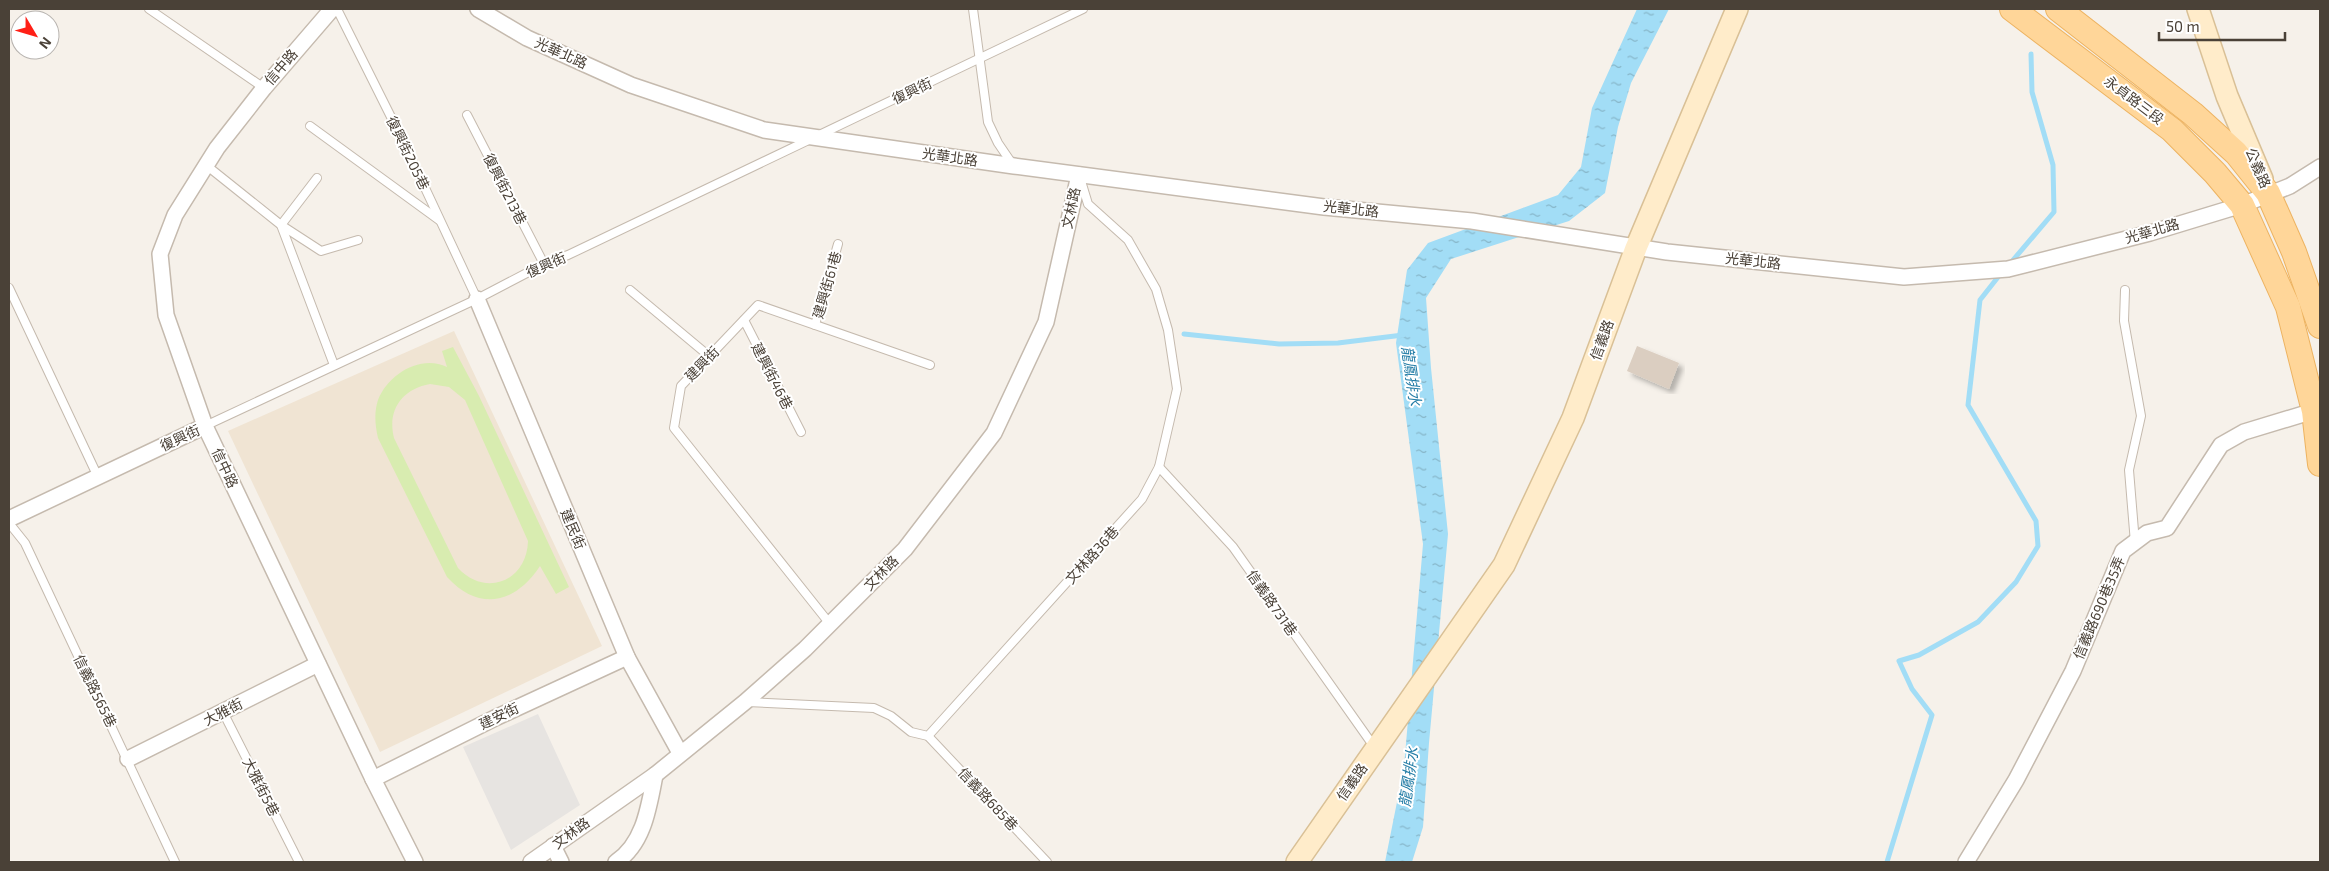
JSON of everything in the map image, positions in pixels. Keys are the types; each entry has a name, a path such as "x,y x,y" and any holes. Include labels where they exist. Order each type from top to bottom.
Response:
{"main road":[{"name":"永貞路三段","path":"2012,9 2172,130 2242,205"},
{"name":"永貞路三段","path":"2058,9 2193,114 2236,153 2268,193"},
{"name":"公義路","path":"2268,193 2294,252 2320,326"},
{"path":"2242,205 2288,307 2317,410 2320,464"}],"street":[{"name":"信中路","path":"332,9 264,88 217,148 175,215 160,254 166,315 205,426 373,779 415,862"},
{"name":"光華北路","path":"478,9 526,38 632,85 764,130 1014,166 1324,206 1472,221 1636,248 1904,277 2008,269 2242,205 2268,193 2290,186 2320,168"},
{"name":"信義路","path":"1297,862 1504,565 1573,418 1636,248 1737,9"},
{"name":"公義路","path":"2198,9 2227,96 2268,193"},
{"name":"文林路","path":"531,862 655,775 680,753 746,702 830,624 905,549 994,433 1046,322 1078,174"},
{"name":"建民街","path":"477,299 627,657 680,753"},
{"name":"信義路690巷35弄","path":"1966,862 2016,780 2073,671 2123,551 2148,533 2167,528 2221,444 2244,432 2317,410"},
{"name":"復興街","path":"9,521 205,426"},
{"name":"建安街","path":"373,779 495,718 627,657"},
{"name":"大雅街","path":"128,759 318,664"},
{"path":"623,860 643,827 655,775"},
{"path":"552,846 561,862"}],"lane":[{"path":"149,9 264,88"},
{"name":"復興街205巷","path":"337,9 477,299"},
{"path":"973,9 988,122 998,143 1014,166"},
{"name":"復興街","path":"205,426 477,299 544,264 568,255 1083,9"},
{"name":"復興街213巷","path":"467,115 544,264"},
{"path":"310,126 441,221"},
{"path":"206,165 281,225 321,251 358,240"},
{"name":"文林路36巷","path":"928,736 1142,499 1159,467 1177,389 1168,330 1156,289 1128,240 1088,204 1078,174"},
{"path":"281,225 317,178"},
{"path":"281,225 334,365"},
{"name":"建興街61巷","path":"815,325 838,244"},
{"path":"9,288 98,477"},
{"path":"630,290 709,356"},
{"path":"2125,290 2124,321 2141,416 2129,470 2135,543"},
{"name":"建興街","path":"830,624 674,428 680,386 758,305 930,365"},
{"name":"建興街46巷","path":"744,320 801,432"},
{"name":"信義路731巷","path":"1159,467 1233,547 1375,748"},
{"name":"信義路565巷","path":"9,521 24,543 128,759 175,862"},
{"path":"746,702 874,708 891,716 911,732 928,736"},
{"name":"大雅街5巷","path":"223,712 299,862"},
{"name":"信義路685巷","path":"928,736 1047,862"}],"shaded area":[{"path":"454,331 602,646 380,752 228,431"},
{"path":"538,714 580,805 511,850 463,747"}],"green space":[{"path":"453,347 479,396 569,587 556,594 540,566 519,589 496,599 484,599 459,588 447,577 378,438 376,409 378,400 389,382 406,369 416,365 427,363 447,367 442,351","holes":["430,384 449,387 465,400 528,541 526,555 521,566 513,575 503,581 481,582 469,577 458,568 394,438 393,418 395,410 404,396"]}],"water":[{"name":"龍鳳排水","path":"1637,9 1669,9 1631,83 1618,127 1605,193 1569,221 1451,259 1426,298 1431,368 1448,534 1423,827 1412,862 1385,862 1404,767 1423,544 1396,343 1407,270 1428,243 1558,195 1581,167 1592,108"}],"building":[{"path":"1637,346 1679,363 1669,389 1627,371"}],"waterway":[{"path":"2008,266 2054,212 2053,165 2032,92 2031,54"},
{"path":"1887,862 1932,715 1912,689 1899,661 1919,655 1978,622 2016,582 2038,546 2036,521 1968,405 1980,300 2002,272"},
{"path":"1184,334 1279,344 1338,343 1403,335"}]}
